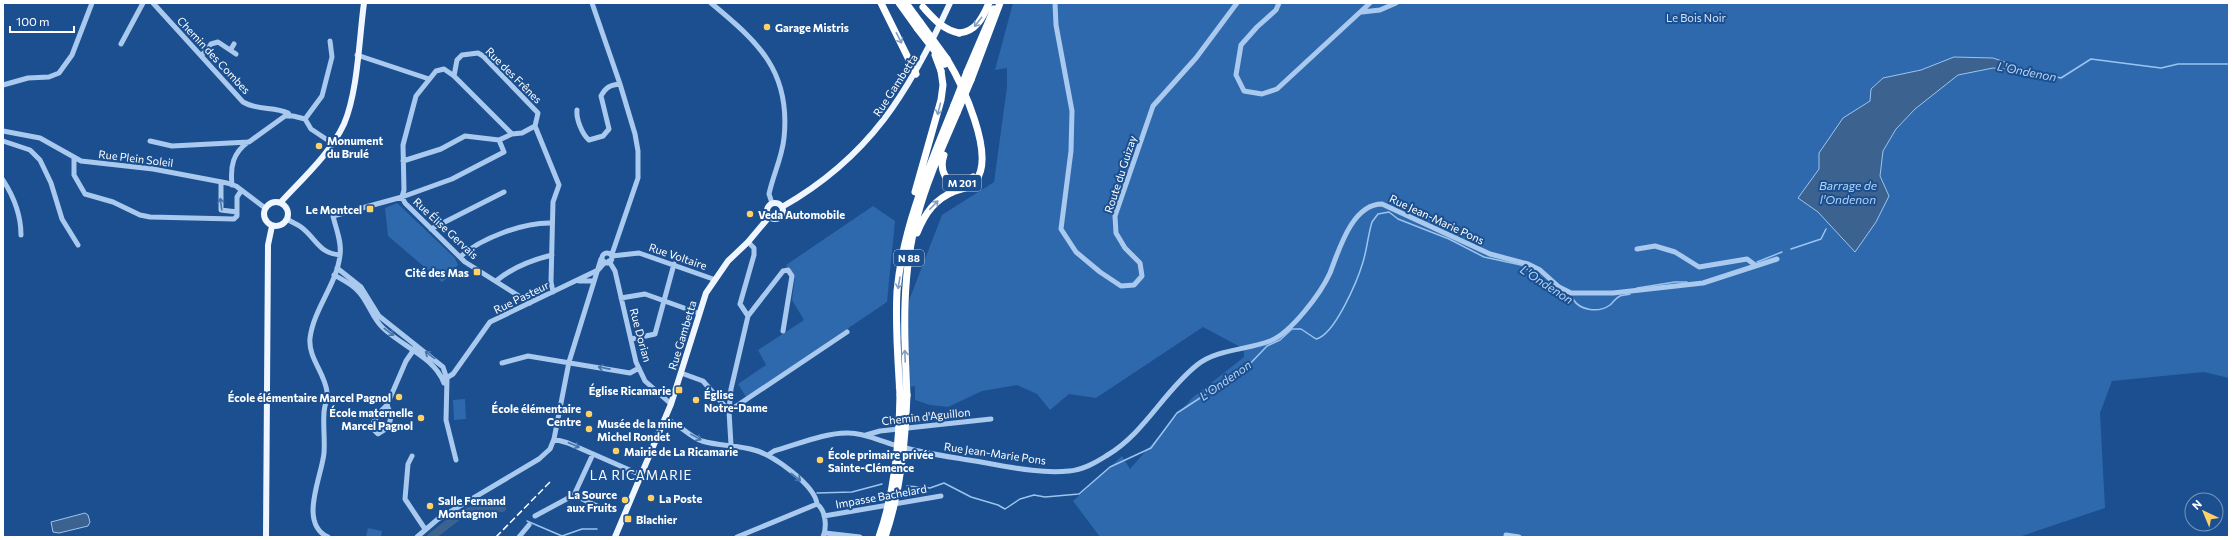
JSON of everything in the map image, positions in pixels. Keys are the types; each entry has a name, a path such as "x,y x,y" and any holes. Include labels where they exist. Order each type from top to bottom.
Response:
{"highway":[{"path":"882,3 916,74"},
{"name":"M 201","path":"899,3 919,27"},
{"name":"M 201","path":"906,3 919,27 962,95 971,121 978,156 976,173 972,178 963,183 949,181 943,174 942,168 951,128"},
{"path":"921,5 939,24 952,32 959,33 968,31 977,24 988,3"},
{"name":"N 88","path":"879,537 887,514 897,464 903,395 897,292 905,244 912,216 967,72 996,3"},
{"name":"N 88","path":"885,537 894,509 903,465 905,291 910,251 918,214 1000,3"},
{"path":"912,216 913,198 941,100 944,65 937,58 919,27"},
{"name":"M 201","path":"910,251 923,217 933,205 942,197 968,187 977,180 980,171 980,143 975,120 964,90 944,65"}],"main road":[{"path":"272,226 264,218 265,208 271,202 281,202 318,162 344,124 352,94 364,3"},
{"name":"Rue Gambetta","path":"782,207 815,188 866,142 892,110 916,74 950,3"},
{"path":"272,226 281,225 287,219 288,211 281,202"},
{"path":"772,203 776,203 782,207 783,212 780,217 774,219 769,217 767,210 772,203"},
{"name":"Rue Gambetta","path":"615,537 671,404 682,373 698,313 713,279 769,217"},
{"path":"266,537 268,245 272,226"}],"street":[{"path":"3,85 28,78 49,77 59,73 72,55 92,3"},
{"path":"121,44 143,3"},
{"name":"Chemin des Combes","path":"153,3 202,55 243,102 264,109 279,110 288,113 290,116 305,119"},
{"path":"417,537 438,519 476,495 539,459 550,449 554,439 569,362 594,281 598,270 608,258 634,189 639,169 636,134 592,3"},
{"path":"711,3 750,36 760,47 778,80 782,94 784,138 769,194 772,203"},
{"name":"Route du Guizay","path":"1055,3 1056,25 1072,111 1071,151 1061,229 1076,252 1121,286 1134,285 1142,276 1140,263 1125,248 1116,233 1115,216 1153,106 1196,58 1237,3"},
{"path":"1279,3 1276,10 1257,27 1242,45 1236,75 1244,91 1262,94 1277,89 1370,3"},
{"path":"1362,12 1380,10 1396,3"},
{"path":"330,41 332,57 322,96 305,119 311,129 332,143"},
{"path":"202,55 211,44 218,42 231,49 236,54"},
{"path":"231,49 234,44"},
{"name":"Rue des Frênes","path":"454,76 457,60 462,54 478,53 483,56 538,113 535,126"},
{"path":"357,55 429,79"},
{"name":"Rue Élise Gervais","path":"454,76 444,69 436,71 416,96 403,145 402,197 405,203 460,257 530,303"},
{"path":"454,76 512,134"},
{"path":"577,110 576,116 585,137 589,140 603,136 609,129 601,96 605,89 612,85 620,84"},
{"path":"232,185 231,166 234,158 249,142 280,119 290,116"},
{"path":"403,161 441,149 466,136 499,140 512,134 522,133 535,126 559,185 553,202 553,292"},
{"name":"Rue Plein Soleil","path":"3,131 40,138 74,158 97,164 153,169 222,182 232,185 265,208"},
{"path":"328,537 318,530 313,515 324,453 324,412 328,394 325,383 312,357 310,343 316,317 337,268 340,255 340,243 333,216 402,197 452,179 504,152 499,140"},
{"path":"3,141 30,150 40,160 52,183 62,219 78,245"},
{"path":"150,141 172,146 249,142"},
{"path":"74,158 74,175 85,194 113,202 140,215 150,217 234,219 237,216 237,197 241,191"},
{"path":"3,180 14,199 20,222 20,235"},
{"path":"222,182 221,210 237,212"},
{"path":"432,229 504,192"},
{"name":"Rue Jean-Marie Pons","path":"768,455 774,451 833,434 851,432 895,446 1041,472 1071,471 1091,465 1132,438 1166,397 1197,364 1214,356 1271,341 1288,328 1324,286 1338,249 1356,219 1372,204 1382,204 1490,254 1528,264 1540,270 1559,287 1571,293 1613,293 1703,283 1777,259"},
{"path":"287,219 301,227 321,248 331,254 340,255"},
{"path":"460,257 483,242 528,225 552,223"},
{"path":"748,242 754,248 754,255 740,304 748,316"},
{"path":"1637,249 1655,246 1675,252 1699,267 1747,258 1755,265"},
{"name":"Rue Voltaire","path":"608,258 639,253 674,264 713,279"},
{"path":"496,281 506,273 530,260 552,255"},
{"name":"Rue Dorian","path":"608,258 614,267 639,368 645,381 671,404"},
{"path":"632,339 655,334 674,264"},
{"path":"337,268 361,288 379,316 443,367 446,388 446,420 456,460"},
{"name":"Rue Pasteur","path":"445,379 466,355 490,322 598,270"},
{"path":"731,445 729,410 731,389 748,316 782,271 788,270 792,276 783,331"},
{"path":"334,275 357,290 383,328 433,365 445,379"},
{"name":"Rue Pasteur","path":"575,282 584,279 594,281"},
{"path":"621,298 645,294 664,299 698,313"},
{"path":"729,410 847,332"},
{"path":"387,405 392,415 389,427 378,434 373,429 373,423 379,413 387,405 406,360 417,346"},
{"path":"502,363 528,356 630,373 639,368"},
{"path":"682,373 703,381 729,410"},
{"path":"665,419 673,422 701,440 754,450 768,455 812,490 817,504 821,508 824,516 824,535 860,537"},
{"name":"Chemin d'Aguillon","path":"865,436 880,431 991,419"},
{"path":"554,439 618,464 641,475"},
{"path":"535,516 574,495 593,454"},
{"path":"412,456 408,464 405,499 425,529"},
{"path":"574,495 599,507"},
{"name":"Impasse Bachelard","path":"824,516 941,496"},
{"path":"737,537 817,504"},
{"path":"519,537 529,525"},
{"path":"1506,535 1519,537"}],"green space":[{"name":"Le Bois Noir","path":"1013,3 2229,3 2229,378 2204,372 2112,381 2100,413 2105,508 2019,537 1100,537 1073,501 1122,456 1130,469 1192,398 1244,357 1244,349 1203,327 1096,398 1069,394 1050,410 1037,394 1017,385 982,391 948,407 930,405 915,400 915,386 895,389 904,340 893,342 942,215 994,182 1007,87 1007,68 995,70"},
{"path":"397,203 455,258 458,265 442,282 388,236 385,208"},
{"path":"873,206 895,221 887,302 746,397 738,384 766,365 758,350 804,320 792,300 795,276 786,265"},
{"path":"465,399 466,419 454,420 453,400"},
{"path":"368,528 382,531 381,537 366,537"}],"water":[{"name":"Barrage de l'Ondenon","path":"1954,57 1993,58 2031,71 1993,68 1958,75 1915,109 1896,129 1883,151 1880,176 1889,196 1876,222 1855,252 1818,212 1798,198 1819,169 1819,153 1843,118 1870,101 1871,89 1883,78 1921,70"},
{"path":"85,513 88,515 90,522 88,526 59,533 53,532 51,522"}],"waterway":[{"name":"L'Ondenon","path":"2030,71 2061,78 2091,59 2161,68 2178,64 2229,64"},
{"name":"L'Ondenon","path":"907,486 930,488 944,483 971,497 998,505 1005,509 1020,499 1034,495 1045,497 1079,494 1110,467 1151,448 1177,413 1246,368 1267,346 1280,340 1292,329 1301,329 1316,339 1331,328 1345,305 1356,281 1363,262 1372,222 1378,214 1389,212 1398,219 1449,239 1484,257 1521,265 1567,297 1573,299 1580,306 1590,310 1606,308 1620,296 1630,294"},
{"name":"L'Ondenon","path":"1791,249 1821,239 1826,229"},
{"name":"L'Ondenon","path":"1757,262 1782,252"},
{"name":"L'Ondenon","path":"1637,288 1675,282 1687,282"},
{"name":"L'Ondenon","path":"817,493 852,492 882,484"},
{"name":"L'Ondenon","path":"431,537 462,513 486,506 502,508"},
{"name":"L'Ondenon","path":"527,521 562,536 582,529 597,529"}],"railway":[{"path":"496,537 552,480"}],"place":[{"name":"Garage Mistris","path":"767,27"},
{"name":"Monument du Brulé","path":"319,146"},
{"name":"Le Montcel","path":"370,209"},
{"name":"Veda Automobile","path":"750,214"},
{"name":"Cité des Mas","path":"477,272"},
{"name":"Église Ricamarie","path":"679,390"},
{"name":"École élémentaire Marcel Pagnol","path":"399,397"},
{"name":"Église Notre-Dame","path":"696,400"},
{"name":"École élémentaire Centre","path":"589,414"},
{"name":"École maternelle Marcel Pagnol","path":"421,418"},
{"name":"Musée de la mine Michel Rondet","path":"589,429"},
{"name":"Mairie de La Ricamarie","path":"616,451"},
{"name":"École primaire privée Sainte-Clémence","path":"820,460"},
{"name":"La Poste","path":"651,498"},
{"name":"La Source aux Fruits","path":"625,500"},
{"name":"Salle Fernand Montagnon","path":"430,506"},
{"name":"Blachier","path":"628,519"}],"district":[{"name":"LA RICAMARIE","path":"641,475"}]}
